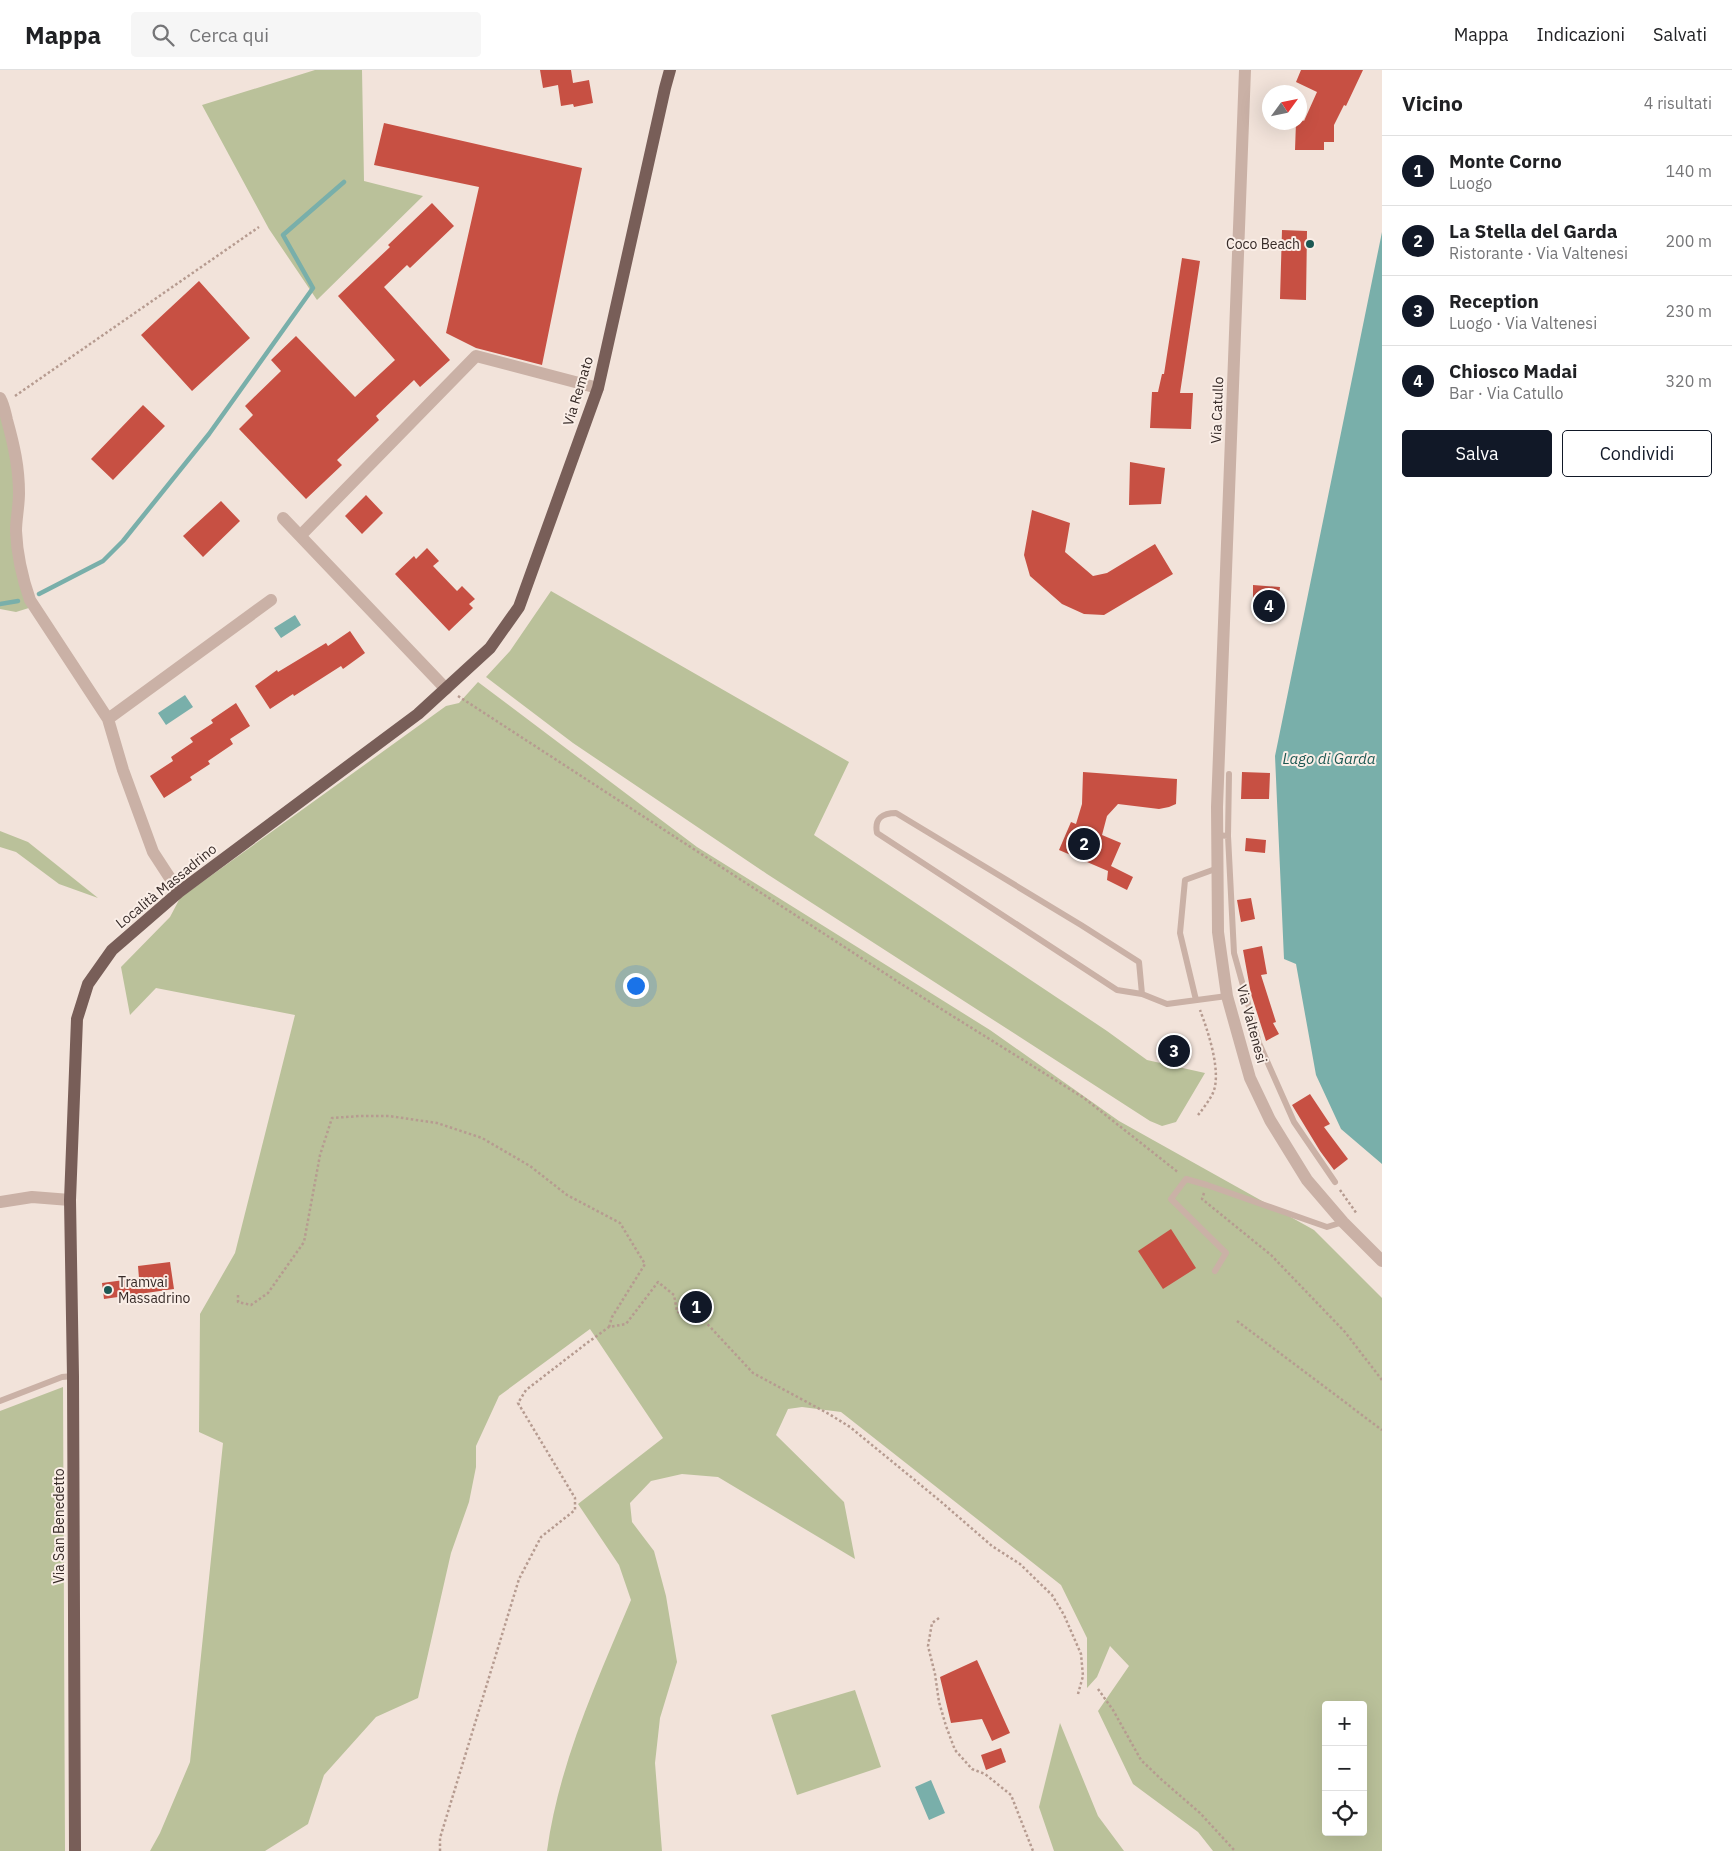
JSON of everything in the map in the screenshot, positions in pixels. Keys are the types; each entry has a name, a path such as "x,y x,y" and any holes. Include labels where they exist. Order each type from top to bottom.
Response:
{"main road":[{"name":"Via Remato","path":"446,689 490,648 519,607 598,388 664,88 670,70"},
{"name":"Località Massadrino","path":"66,1200 77,1019 88,984 112,950 179,892 418,714 446,689"},
{"name":"Via San Benedetto","path":"66,1200 75,1851"}],"street":[{"name":"Via Catullo","path":"1219,752 1245,70"},
{"path":"300,536 476,356 598,388"},
{"path":"2,401 18,466 19,494 16,529 18,558 30,600 108,719 129,786 153,852 179,892"},
{"path":"283,518 446,689"},
{"path":"108,719 271,600"},
{"name":"Via Valtenesi","path":"1219,752 1222,836 1218,868 1218,932 1227,996 1250,1078 1270,1120 1308,1180 1343,1222 1382,1261"},
{"path":"0,1202 32,1197 66,1200"}],"lane":[{"path":"1229,774 1222,836 1234,953 1259,1043 1294,1122 1335,1182"},
{"path":"1142,994 1139,962 896,813 886,813 878,818 875,826 877,833 1117,990 1142,994 1167,1004 1227,996"},
{"path":"1196,1000 1180,933 1185,880 1218,868"},
{"path":"1215,1271 1226,1253 1171,1199 1186,1179 1326,1227 1343,1222"},
{"path":"0,1401 67,1376"}],"path":[{"path":"2,401 259,227"},
{"path":"446,689 906,987 1084,1098 1186,1179"},
{"path":"1196,1000 1214,1053 1216,1074 1213,1094 1198,1115"},
{"path":"238,1295 238,1302 251,1305 268,1293 304,1242 320,1155 332,1118 389,1116 437,1123 482,1138 530,1166 567,1195 620,1223 645,1264 612,1317 609,1327"},
{"path":"1335,1182 1361,1220"},
{"path":"1207,1185 1202,1199 1271,1254 1345,1332 1382,1380"},
{"path":"440,1851 440,1838 456,1791 478,1709 494,1666 519,1579 541,1537 575,1510 575,1498 518,1403 526,1390 609,1327 626,1324 658,1282 674,1295 677,1312 698,1314 752,1373 829,1414 876,1448 992,1546 1020,1564 1052,1595 1064,1615 1081,1654 1083,1676 1078,1694"},
{"path":"1237,1322 1382,1430"},
{"path":"939,1618 932,1623 928,1646 939,1702 955,1750 972,1769 985,1774 1011,1795 1033,1851"},
{"path":"1098,1689 1113,1710 1141,1760 1200,1813 1235,1851"}],"green space":[{"path":"315,70 362,70 364,181 423,196 317,300 269,229 202,105"},
{"path":"0,414 15,465 13,526 32,607 16,612 0,609"},
{"path":"551,591 849,762 814,835 1107,1031 1147,1060 1205,1073 1176,1122 1162,1126 1150,1121 767,874 573,743 486,677 510,651"},
{"path":"478,682 697,847 990,1030 1119,1121 1314,1230 1382,1298 1382,1851 1213,1851 1198,1832 1133,1784 1098,1711 1129,1666 1110,1646 1097,1677 1087,1688 1087,1638 1061,1585 841,1412 802,1407 788,1409 776,1435 844,1502 855,1559 718,1477 682,1474 651,1481 630,1503 632,1522 654,1551 666,1596 677,1662 660,1718 655,1763 662,1851 547,1851 560,1786 570,1754 631,1600 619,1565 578,1504 663,1438 590,1329 499,1396 476,1446 476,1467 469,1502 451,1553 418,1698 376,1717 324,1775 308,1824 265,1851 150,1851 160,1833 190,1762 223,1443 199,1432 200,1314 235,1253 295,1015 156,988 130,1015 121,967 170,917 180,898 446,706 459,703"},
{"path":"0,831 28,842 98,898 59,884 16,852 0,847"},
{"path":"63,1387 65,1851 0,1851 0,1411"},
{"path":"855,1690 881,1767 797,1795 771,1715"},
{"path":"1060,1723 1098,1816 1124,1851 1054,1851 1039,1807"}],"water":[{"name":"Lago di Garda","path":"1382,232 1382,1164 1341,1129 1316,1075 1296,964 1284,959 1275,756"},
{"path":"295,615 301,625 281,638 274,628"},
{"path":"185,695 193,707 166,725 158,713"},
{"path":"931,1780 945,1813 929,1820 915,1787"}],"building":[{"path":"540,70 571,70 573,83 589,80 593,103 574,107 573,104 561,106 558,85 543,88"},
{"path":"1301,70 1363,70 1346,106 1344,105 1334,125 1334,142 1324,142 1324,150 1295,150 1296,130 1307,130 1307,114 1317,92 1307,87 1307,85 1296,82"},
{"path":"384,123 582,168 542,365 476,348 446,333 479,187 374,165"},
{"path":"432,203 454,226 410,268 407,265 384,287 450,360 420,387 414,380 376,416 379,420 337,460 342,465 306,499 239,429 253,415 245,406 281,371 271,360 296,336 355,397 395,360 338,296 390,247 388,245"},
{"path":"1282,230 1307,231 1306,300 1280,299"},
{"path":"1182,258 1200,261 1180,393 1193,393 1191,429 1150,428 1152,392 1158,392 1162,374 1164,374"},
{"path":"199,281 250,338 192,391 141,335"},
{"path":"143,405 165,426 113,480 91,459"},
{"path":"1130,462 1165,468 1161,504 1129,505"},
{"path":"366,495 383,513 362,534 345,516"},
{"path":"221,501 240,521 203,557 183,536"},
{"path":"1032,510 1070,523 1065,552 1093,576 1107,573 1155,544 1173,574 1104,615 1084,614 1062,604 1030,576 1024,555"},
{"path":"427,548 439,561 433,566 457,591 462,586 475,599 469,604 473,608 449,631 395,574 414,556 416,559"},
{"path":"1253,585 1280,587 1278,602 1253,600"},
{"path":"350,631 365,653 343,669 341,666 270,709 255,686 277,670 278,672 326,643 328,646"},
{"path":"236,703 250,726 230,739 233,744 208,761 210,764 190,777 192,780 164,798 150,776 173,761 171,757 193,742 190,738 213,723 211,720"},
{"path":"1083,772 1177,779 1176,804 1159,809 1118,804 1107,816 1102,835 1121,843 1111,866 1133,877 1127,890 1107,880 1108,871 1059,850 1071,822 1076,824 1082,804"},
{"path":"1242,772 1270,773 1269,799 1241,799"},
{"path":"1246,838 1266,840 1265,853 1245,851"},
{"path":"1251,898 1255,919 1241,922 1237,900"},
{"path":"1262,946 1267,974 1261,975 1276,1022 1273,1023 1279,1034 1266,1041 1251,994 1243,950"},
{"path":"1167,1039 1185,1050 1178,1061 1160,1050"},
{"path":"1310,1094 1330,1124 1324,1127 1348,1159 1334,1170 1292,1105"},
{"path":"1171,1229 1196,1268 1163,1289 1138,1251"},
{"path":"170,1262 174,1289 104,1299 102,1283 139,1278 138,1266"},
{"path":"977,1660 1010,1733 992,1741 982,1719 951,1723 940,1677"},
{"path":"1001,1748 1006,1762 986,1770 981,1755"}],"waterway":[{"path":"39,594 103,561 123,541 209,434 313,288 283,235 344,182"},
{"path":"0,604 18,601"}],"place":[{"name":"Coco Beach","path":"1310,244"},
{"name":"Chiosco Madai","path":"1269,606"},
{"name":"La Stella del Garda","path":"1084,844"},
{"name":"Reception","path":"1174,1051"},
{"name":"Tramvai Massadrino","path":"108,1290"},
{"name":"Monte Corno","path":"696,1307"}]}
